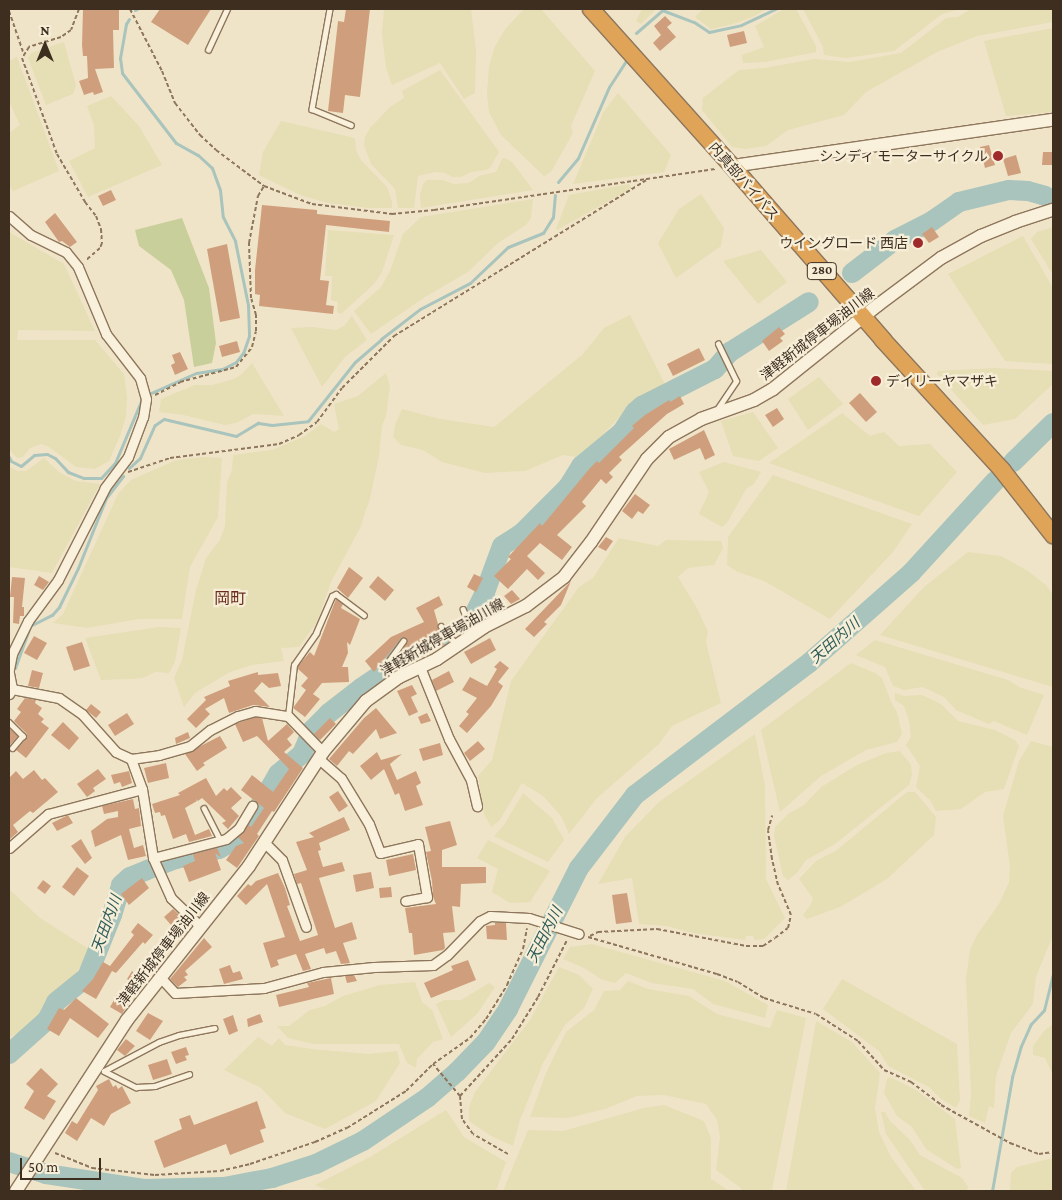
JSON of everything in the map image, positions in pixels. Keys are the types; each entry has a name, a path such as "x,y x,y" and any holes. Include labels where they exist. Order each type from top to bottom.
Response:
{"highway":[{"name":"内真部バイパス","path":"591,9 732,166 863,317 1002,470 1053,535"}],"main road":[{"path":"732,166 1053,120"},
{"name":"津軽新城停車場油川線","path":"19,1187 100,1069 127,1020 266,843 321,756 391,673 420,667 437,659 474,634 526,606 564,577 591,542 657,447 683,428 754,400 773,389 941,258 981,236 1015,222 1053,210"}],"street":[{"path":"9,216 31,235 66,252 78,267 106,334 140,378 146,399 143,417 128,457 105,488 58,580 28,621 12,654 9,671 11,692 59,698 82,714 116,752 131,759 159,755 190,746 210,730 238,716 255,711 288,716 308,736 321,756 341,778 369,824 380,853 418,844 427,897 405,901"},
{"path":"420,667 449,739 472,780 477,806"},
{"path":"131,759 142,789 154,860 158,872 171,898 200,926"},
{"path":"9,848 53,812 142,789"},
{"path":"154,860 221,841 239,828 252,806"},
{"path":"266,843 282,860 306,927"},
{"path":"160,977 175,992 264,988 322,972 374,966 433,964 446,955 480,921 490,916 533,920 572,931"}],"lane":[{"path":"208,50 228,9"},
{"path":"330,9 312,109 351,125"},
{"path":"713,415 736,381 718,344"},
{"path":"288,716 294,665 316,633 332,596 336,594 364,615"},
{"path":"463,609 474,634"},
{"path":"441,626 458,645"},
{"path":"391,673 385,666 403,641"},
{"path":"9,722 23,736 13,748"},
{"path":"204,808 221,841"},
{"path":"100,1069 159,1042 179,1035 214,1028"},
{"path":"100,1069 136,1087 155,1086 189,1074"}],"path":[{"path":"78,267 100,248 102,229 96,216 85,202 57,154 22,58 24,52 29,47 62,37 71,30 79,9"},
{"path":"130,9 162,71 175,103 200,134 216,150 264,186 312,204 392,214 434,210 732,166"},
{"path":"9,12 24,52"},
{"path":"118,471 135,472 170,458 279,444 299,435 317,422 342,388 394,336 626,195 649,178"},
{"path":"146,399 180,382 236,368 252,347 256,331 256,315 250,298 249,243 258,196 264,186"},
{"path":"588,937 598,932 657,930 746,946 763,946 788,928 791,915 778,885 772,859 768,830 772,816"},
{"path":"42,1152 92,1168 155,1175 220,1171 250,1164 316,1142 347,1128 406,1091 433,1064 470,1038 486,1019 508,985 533,920"},
{"path":"460,1096 512,1039 538,997 572,931 717,974 738,982 764,998 816,1014 858,1041 884,1070 911,1082 941,1105 1010,1143 1039,1154 1053,1152"},
{"path":"433,1064 460,1096 462,1119 473,1134 508,1154"}],"shaded area":[{"path":"384,9 471,9 476,50 475,93 464,99 440,63 392,85 386,68 382,33"},
{"path":"524,9 541,9 595,71 571,126 573,133 551,172 544,176 501,135 489,112 487,94 489,66 495,46 506,28"},
{"path":"642,9 656,9 641,24 636,21"},
{"path":"703,9 766,9 755,16 733,24 711,29 695,17"},
{"path":"784,9 796,9 816,46 816,52 765,62 743,63 742,55 764,47 755,26"},
{"path":"803,9 961,9 942,14 894,51 846,58 824,55 823,47"},
{"path":"971,9 1053,9 1053,22 977,36 937,52 866,92 844,115 788,130 766,146 746,149 732,147 702,110 703,98 739,70 765,68 814,59 850,62 901,53 946,18 958,17"},
{"path":"1053,28 1053,112 1006,116 984,41"},
{"path":"64,42 76,85 73,94 46,105 28,58 31,53"},
{"path":"17,57 59,171 13,191 9,185 9,133 20,125 9,101 9,61"},
{"path":"440,70 499,152 490,168 486,170 471,172 461,177 452,177 445,173 435,172 418,176 414,208 398,208 395,189 371,164 364,145 365,137 370,128 390,107 404,98 402,91"},
{"path":"618,93 671,155 664,172 573,184 604,111"},
{"path":"111,96 139,126 162,165 88,197 69,161 95,148 94,125 87,106"},
{"path":"281,121 355,138 356,150 361,160 387,187 392,208 368,208 328,203 300,195 259,175 263,152"},
{"path":"505,158 512,162 533,190 421,208 420,194 423,184 427,180 443,180 453,184 469,183 479,176 496,172 502,159"},
{"path":"629,184 632,188 556,229 569,195"},
{"path":"701,194 724,228 721,246 676,278 658,243 679,209"},
{"path":"533,199 531,218 526,225 498,243 468,272 425,297 371,334 354,311 381,287 390,271 403,234 421,217"},
{"path":"1053,227 1053,275 1031,239 1037,232"},
{"path":"328,230 394,235 382,272 374,284 341,314 337,312 338,302 331,300 332,276 325,276"},
{"path":"9,232 64,264 95,331 18,330 17,340 95,340 124,374 127,397 126,416 120,436 109,461 95,469 76,467 49,447 41,444 30,448 23,457 17,458 9,449"},
{"path":"1023,236 1053,288 1053,364 1005,361 948,274"},
{"path":"761,250 787,282 758,304 723,261"},
{"path":"630,315 667,388 635,401 586,452 576,457 563,455 525,471 485,473 442,462 423,450 401,445 393,437 395,425 402,409 440,419 494,427 582,355 604,328"},
{"path":"352,316 367,340 345,357 322,387 291,328 312,327 336,330 344,326"},
{"path":"252,363 284,416 253,414 236,423 225,425 183,415 159,412 161,399 195,385 212,385 234,379 242,374"},
{"path":"995,368 1053,371 1053,384 1015,419 983,425 937,374 938,371"},
{"path":"386,373 390,386 370,498 360,528 331,582 317,622 299,647 281,648 284,661 252,665 230,672 195,693 184,707 174,678 182,660 196,590 206,558 220,540 225,526 227,482 232,470 233,455 272,450 305,436 321,424 334,432 339,429 334,404 358,396"},
{"path":"819,377 843,404 808,430 788,399"},
{"path":"753,412 778,448 759,461 733,456 721,421"},
{"path":"842,413 870,436 884,432 899,446 930,444 957,472 919,516 769,463"},
{"path":"205,457 222,458 218,517 190,567 182,619 139,619 87,628 53,623 63,614 118,494 131,480 176,460"},
{"path":"44,458 59,472 76,481 100,484 52,573 9,567 9,466 17,471 26,471"},
{"path":"724,462 761,472 754,484 746,489 727,523 722,527 699,514 709,492 699,472"},
{"path":"773,475 912,524 893,552 830,619 764,581 738,572 727,565 728,537"},
{"path":"619,538 658,546 666,540 721,541 723,548 714,565 688,568 678,577 697,608 708,632 706,642 721,703 672,726 659,744 596,799 569,834 561,816 543,796 522,783 499,821 491,827 484,814 478,776 492,760 511,681 579,587 593,578"},
{"path":"968,552 1001,556 1028,571 1046,585 1053,595 1053,687 880,635 924,587"},
{"path":"159,627 181,628 175,662 169,673 155,672 143,678 101,680 85,638"},
{"path":"875,640 1008,680 1019,687 1044,695 1027,735 994,721 989,724 956,710 944,697 923,687 904,690 893,686 885,667 856,655"},
{"path":"851,663 882,678 897,712 902,734 897,742 866,750 821,776 780,812 761,730"},
{"path":"895,693 904,696 922,695 941,704 958,721 995,730 1015,740 1019,746 1004,789 985,792 961,809 936,811 930,800 916,787 920,766 906,745 911,737 909,721 904,706 895,700"},
{"path":"755,734 765,786 766,879 785,918 764,939 755,940 753,936 746,936 745,940 692,933 667,926 639,924 632,878 598,884 625,837 659,802"},
{"path":"1031,741 1053,747 1053,935 1036,977 1033,1004 1011,1033 996,1076 994,1108 989,1106 985,1123 969,1116 971,1094 966,979 970,950 977,935 999,904 1009,882 1010,867 1003,816 1019,761"},
{"path":"900,751 911,765 912,775 909,785 835,844 806,860 797,873 788,880 783,876 774,836 775,827 788,814 804,805 821,787 857,765 886,753"},
{"path":"907,792 915,792 936,817 934,835 887,879 840,907 807,919 803,915 813,898 799,879 816,861 837,850"},
{"path":"523,793 552,818 564,840 548,862 494,836 504,825"},
{"path":"488,840 550,871 530,902 510,903 492,892 498,869 477,858"},
{"path":"9,889 40,918 92,951 66,986 53,996 37,1022 9,1038"},
{"path":"592,944 725,981 768,1005 765,1018 713,1004 693,989 652,983 626,973 615,983 601,979 584,968 563,959 570,947"},
{"path":"559,967 579,975 593,989 584,1008 565,1025 543,1063 520,1120 513,1146 491,1136 469,1121 469,1107 475,1092 530,1020"},
{"path":"842,979 957,1044 960,1100 956,1108 940,1098 929,1087 888,1066 879,1051 823,1009"},
{"path":"628,981 648,989 689,996 717,1014 770,1028 777,1010 806,1018 772,1190 780,1191 741,1191 741,1188 716,1170 720,1137 717,1120 706,1104 664,1095 637,1096 605,1109 568,1118 530,1117 546,1073 566,1032 594,1010 604,991 620,990"},
{"path":"415,982 422,1002 432,1010 443,1039 433,1042 417,1059 416,1068 407,1063 399,1044 313,1044 288,1038 277,1026 289,1026 310,1010 325,1006 343,996 380,985"},
{"path":"489,983 495,987 477,1014 451,1037 436,1004 444,1000 461,1000"},
{"path":"816,1021 852,1042 880,1073 875,1108 879,1132 891,1157 916,1191 786,1191"},
{"path":"1053,1024 1053,1075 1045,1058 1033,1055 1033,1046 1044,1031"},
{"path":"258,1037 272,1046 279,1038 285,1045 312,1049 368,1054 397,1051 400,1063 376,1101 325,1129 285,1113 261,1088 224,1070"},
{"path":"890,1077 916,1090 955,1119 961,1168 957,1169 926,1149 912,1127 897,1116 884,1093 887,1079"},
{"path":"664,1105 704,1121 711,1138 711,1179 729,1191 503,1191 528,1130 563,1131 644,1108"},
{"path":"446,1110 464,1137 506,1162 496,1191 329,1191 315,1185 370,1157"},
{"path":"881,1112 885,1112 889,1120 910,1140 920,1155 962,1178 968,1187 967,1191 925,1191 886,1134"},
{"path":"1053,1158 1053,1191 1010,1191 1011,1173 1017,1167"}],"green space":[{"path":"182,218 209,288 216,343 212,363 194,367 184,300 171,270 139,246 135,230"}],"building":[{"path":"83,9 119,9 119,30 113,30 114,68 95,69 103,92 94,95 93,92 84,95 79,81 88,78 87,56 83,56 82,45"},
{"path":"160,9 211,9 188,45 151,22"},
{"path":"346,9 370,9 360,97 345,95 343,113 328,111 338,21 344,22"},
{"path":"665,16 672,23 667,27 676,37 660,51 653,43 661,35 654,26"},
{"path":"744,31 747,43 730,47 727,35"},
{"path":"989,145 995,165 985,168 980,147"},
{"path":"1043,152 1053,152 1053,165 1042,165"},
{"path":"1016,155 1021,173 1008,176 1003,159"},
{"path":"111,190 116,200 103,206 98,196"},
{"path":"262,205 317,210 317,214 390,221 389,232 326,225 320,280 329,281 326,305 334,306 333,314 259,306 260,295 255,294 255,270"},
{"path":"55,213 77,242 70,247 62,241 59,242 45,222"},
{"path":"932,227 939,237 929,243 922,234"},
{"path":"227,244 240,318 220,322 207,249"},
{"path":"779,327 785,334 780,338 783,341 769,351 762,341"},
{"path":"237,341 240,352 222,357 219,346"},
{"path":"699,348 705,360 673,376 667,364"},
{"path":"180,352 188,369 175,375 171,365 175,363 172,355"},
{"path":"860,393 877,412 866,422 849,403"},
{"path":"680,396 684,404 667,414 619,457 622,460 609,473 613,477 606,484 601,479 582,502 586,506 557,535 572,547 562,560 540,543 527,556 545,573 538,580 527,569 508,589 494,576 511,559 508,557 540,523 542,526 590,468 597,461 599,463 634,428 632,426 645,415 669,400 670,402"},
{"path":"777,408 784,419 773,427 765,415"},
{"path":"704,430 715,455 705,460 700,448 674,460 669,449"},
{"path":"635,494 650,505 643,514 638,511 632,519 622,511"},
{"path":"606,537 613,541 606,551 598,547"},
{"path":"349,567 363,578 348,598 337,588"},
{"path":"474,574 483,578 476,592 467,587"},
{"path":"39,576 49,582 43,590 34,585"},
{"path":"378,576 394,590 385,601 369,587"},
{"path":"12,577 25,578 22,607 24,607 24,616 20,616 19,624 13,623 14,597 10,597"},
{"path":"571,581 561,605 544,622 547,624 534,637 525,629"},
{"path":"512,590 520,599 511,604 504,596"},
{"path":"439,596 443,605 434,610 444,645 403,666 397,656 407,641 402,637 374,672 365,661 391,637 424,622 416,608"},
{"path":"336,599 343,604 341,608 360,619 350,645 347,642 348,653 342,667 348,667 349,682 322,683 313,694 320,699 305,717 293,708 306,690 301,686 308,678 298,669 298,666 310,652 314,656"},
{"path":"34,636 47,643 37,660 24,653"},
{"path":"490,638 496,650 471,664 464,652"},
{"path":"82,642 90,666 74,671 66,647"},
{"path":"500,661 509,668 498,682 503,686 491,706 467,733 459,726 469,714 466,712 477,698 462,690 470,677 487,686 497,669 494,667"},
{"path":"32,670 43,673 39,688 28,686"},
{"path":"449,671 454,682 436,691 432,680"},
{"path":"258,672 258,675 278,673 281,686 269,688 262,682 254,691 270,707 253,705 229,713 224,698 205,709 210,714 196,728 187,719 206,700 204,697 230,686 228,681"},
{"path":"412,685 417,694 411,697 418,712 409,716 397,691"},
{"path":"25,698 36,700 35,703 42,708 38,714 44,719 41,722 49,728 26,758 16,750 26,739 27,734 14,721 21,712 17,709"},
{"path":"91,704 101,712 96,718 86,710"},
{"path":"376,708 397,733 380,739 376,729 353,754 349,751 337,766 329,759 364,718"},
{"path":"127,713 134,724 115,736 108,725"},
{"path":"427,713 431,721 421,724 418,717"},
{"path":"255,717 262,718 268,741 287,724 294,732 287,739 292,745 284,752 303,768 274,812 272,811 257,834 259,836 237,868 226,860 236,846 244,843 238,837 248,824 251,827 264,808 241,790 252,775 273,792 289,769 257,736 243,742 235,724"},
{"path":"330,718 336,724 320,740 314,734"},
{"path":"63,722 79,738 69,750 51,735"},
{"path":"9,728 18,736 10,745 9,744"},
{"path":"188,732 190,738 176,744 175,738"},
{"path":"220,736 227,748 203,763 205,765 197,771 185,754"},
{"path":"478,741 485,749 470,761 464,753"},
{"path":"440,743 443,755 423,761 419,749"},
{"path":"377,752 381,760 402,754 390,764 397,780 416,771 421,783 416,786 423,805 405,811 399,793 395,795 384,769 371,780 360,766"},
{"path":"166,763 169,778 148,783 144,768"},
{"path":"98,769 106,779 93,788 95,791 87,797 77,784"},
{"path":"34,770 42,780 45,778 58,792 33,813 30,811 13,825 18,832 9,840 9,778 16,771 23,779"},
{"path":"129,771 132,783 122,787 120,782 114,784 111,775"},
{"path":"206,778 216,796 224,788 227,791 231,787 242,798 231,808 239,816 228,829 222,823 226,821 202,798 198,801 196,799 197,801 185,808 195,835 209,829 212,836 189,842 186,834 173,839 165,815 161,816 160,812 155,813 152,804 180,795 178,793"},
{"path":"338,791 348,806 339,812 329,797"},
{"path":"133,799 135,809 139,808 141,826 129,829 134,848 143,845 146,856 128,860 121,835 95,847 91,831 107,819 118,817 118,811 104,814 102,806"},
{"path":"68,815 73,823 57,831 52,823"},
{"path":"344,817 350,830 319,843 321,850 318,851 323,867 342,862 345,871 319,878 335,928 352,922 357,939 343,943 350,963 341,964 336,951 326,954 324,948 305,954 311,969 303,971 296,954 277,960 279,965 271,968 263,943 285,937 267,884 246,905 237,896 248,884 251,886 256,881 278,873 285,888 290,905 287,906 300,941 318,935 301,883 297,884 294,874 307,870 296,842 314,837 309,833"},
{"path":"450,821 457,845 442,850 442,867 486,867 486,883 461,884 460,907 452,906 455,932 443,933 445,948 443,950 414,955 412,933 409,933 405,908 436,904 433,897 426,852 431,851 425,827"},
{"path":"81,839 92,858 85,864 71,846"},
{"path":"217,848 221,857 215,853 221,870 189,882 183,866 195,861 193,854"},
{"path":"413,854 416,870 389,876 386,860"},
{"path":"77,867 89,876 74,896 62,887"},
{"path":"371,872 374,888 356,892 353,875"},
{"path":"142,878 149,888 129,905 121,894"},
{"path":"43,880 51,886 45,894 37,888"},
{"path":"391,887 392,897 380,898 379,888"},
{"path":"627,893 632,922 616,924 612,895"},
{"path":"191,902 201,913 198,915 188,906"},
{"path":"173,909 189,924 178,933 164,917"},
{"path":"138,923 153,935 145,944 143,942 116,973 112,971 96,999 82,991 93,979 103,962 110,966 134,935 131,932"},
{"path":"495,923 506,923 507,940 487,939 486,926 495,925"},
{"path":"204,938 212,947 185,971 188,975 184,977 187,980 178,987 170,979"},
{"path":"468,960 476,980 431,998 424,983 453,970 451,966"},
{"path":"230,965 233,973 240,971 243,979 224,984 219,969"},
{"path":"132,971 145,980 139,989 127,979"},
{"path":"354,975 357,981 347,983 345,976"},
{"path":"331,978 334,994 279,1007 276,995 309,987 307,983"},
{"path":"117,995 129,1002 122,1014 110,1007"},
{"path":"76,998 109,1024 98,1038 70,1018 59,1036 47,1029 59,1008 64,1010"},
{"path":"148,1013 163,1021 150,1040 136,1031"},
{"path":"260,1014 263,1022 248,1027 247,1019"},
{"path":"233,1015 238,1031 229,1035 223,1019"},
{"path":"126,1039 135,1046 125,1056 117,1050"},
{"path":"186,1047 189,1055 185,1056 187,1060 176,1064 171,1052"},
{"path":"167,1059 172,1074 153,1080 148,1065"},
{"path":"41,1068 58,1084 47,1096 56,1101 44,1120 24,1108 34,1091 26,1084"},
{"path":"109,1079 113,1087 116,1085 118,1089 122,1086 131,1103 111,1114 104,1126 91,1118 77,1141 65,1133 72,1121 77,1124 98,1090 96,1086"},
{"path":"257,1101 266,1128 260,1130 264,1142 230,1155 226,1144 164,1168 154,1141 182,1129 179,1119 190,1115 194,1125"}],"waterway":[{"path":"636,33 662,10 694,22 709,32 741,25 775,9"},
{"path":"129,19 126,24 120,58 122,73 176,143 198,155 212,168 220,190 223,217 235,241 248,305 249,336 243,353 236,362 222,369 196,373 151,393"},
{"path":"558,182 578,158 609,87 625,62"},
{"name":"天田内川","path":"852,273 895,240 932,221 959,202 1009,190 1028,191 1045,196"},
{"path":"129,468 140,458 155,425 164,419 236,436 258,423 272,425 308,421 355,362 381,339 420,309 470,283 508,247 543,233 553,217 555,195"},
{"name":"天田内川","path":"472,619 485,592 502,546 522,533 568,487 581,466 622,432 635,412 642,406 715,369 730,352 809,302"},
{"path":"9,457 11,461 21,466 34,455 47,454 55,458 68,472 84,478 101,478 115,463 141,401"},
{"name":"天田内川","path":"1013,462 1053,423"},
{"path":"15,668 30,626 52,615 59,607 78,568 106,498 123,476"},
{"name":"天田内川","path":"9,1162 46,1174 144,1189 224,1187 272,1178 316,1164 363,1141 427,1098 457,1072 486,1042 508,1009 579,868 635,795 809,663 911,573 995,481"},
{"name":"天田内川","path":"9,1054 47,1020 56,1002 87,977 112,915 121,885 130,877 147,870 176,859 219,849 233,841 245,831 278,774 302,754 312,730 329,713 392,667 396,658 408,645 429,636 444,636"},
{"path":"992,1191 1012,1077 1021,1046 1031,1024 1044,1010 1053,974"}],"place":[{"name":"シンディ モーターサイクル","path":"998,156"},
{"name":"ウイングロード 西店","path":"918,243"},
{"name":"デイリーヤマザキ","path":"876,381"}],"district":[{"name":"岡町","path":"230,599"}]}
